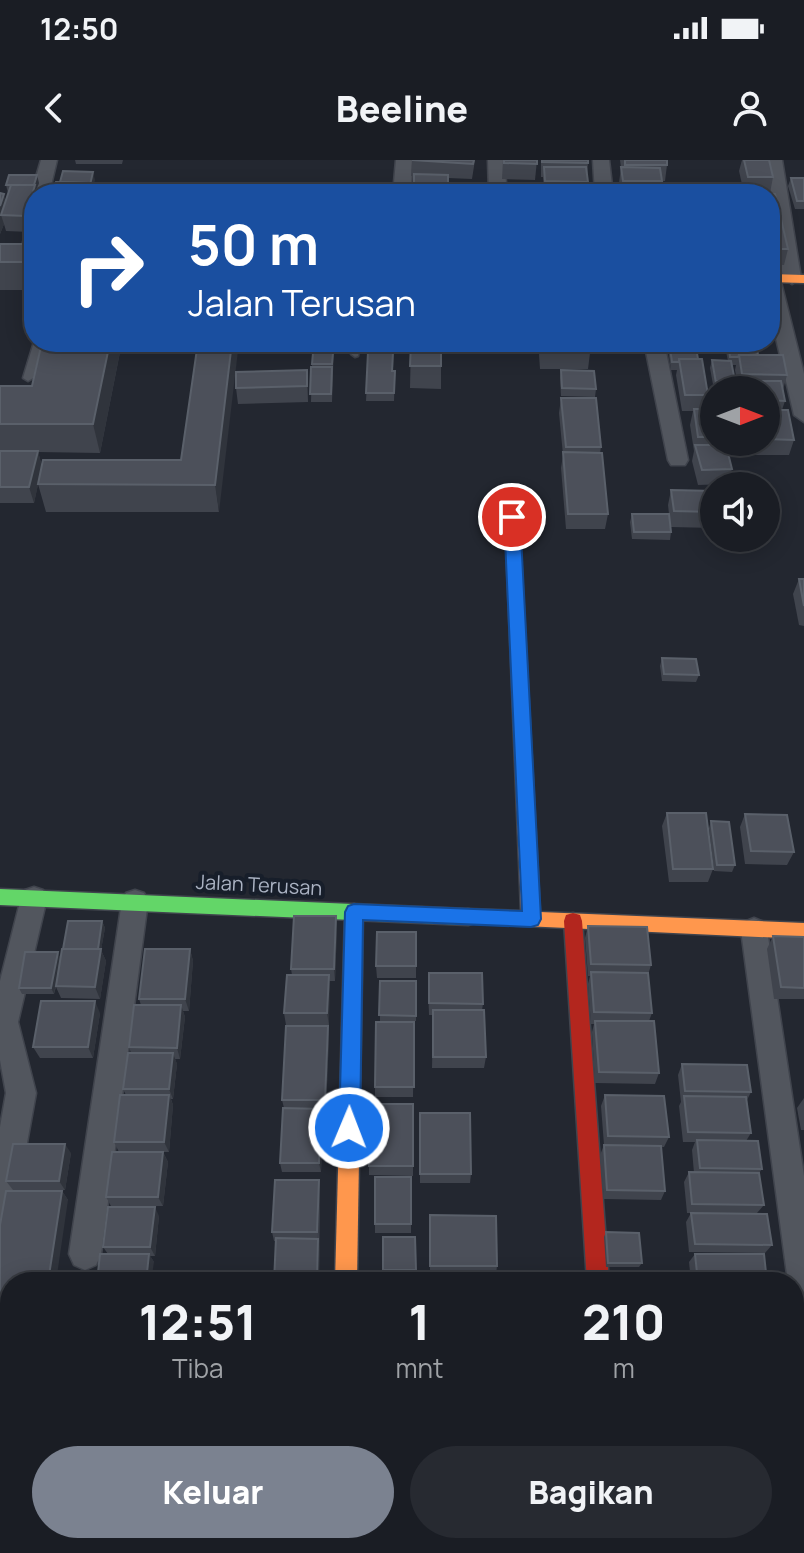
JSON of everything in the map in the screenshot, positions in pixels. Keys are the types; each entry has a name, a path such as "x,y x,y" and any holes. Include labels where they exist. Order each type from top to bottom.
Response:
{"street":[{"path":"43,184 49,160"},
{"path":"403,184 404,160"},
{"path":"496,160 497,184"},
{"path":"601,160 603,184"},
{"path":"774,160 779,184"},
{"path":"780,190 798,279"},
{"path":"780,315 804,415"},
{"path":"656,352 678,460"},
{"path":"512,517 531,919"},
{"name":"Jalan Terusan","path":"0,897 804,931"},
{"path":"0,1209 21,1093 21,1078 5,1036 4,1022 34,898"},
{"path":"85,1254 135,901"},
{"path":"346,1272 354,912"},
{"path":"573,921 597,1272"},
{"path":"754,930 802,1272"}],"lane":[{"path":"28,378 35,352"}],"building":[{"path":"412,160 474,160 473,164"},
{"path":"504,160 537,160 537,164 504,163"},
{"path":"588,160 588,163 542,162"},
{"path":"625,160 667,160 667,165 625,165"},
{"path":"744,160 769,160 773,177 748,177"},
{"path":"544,167 586,167 588,182 545,181"},
{"path":"621,167 660,168 662,181 623,181"},
{"path":"63,171 93,172 90,184 60,182"},
{"path":"414,174 448,175 448,184 414,184"},
{"path":"9,175 37,175 34,184 6,185"},
{"path":"791,178 804,178 804,201 797,201"},
{"path":"56,182 89,183 89,184"},
{"path":"11,185 24,185 24,216 1,215"},
{"path":"780,219 781,219 788,249 780,249"},
{"path":"0,244 24,244 24,262 0,262"},
{"path":"40,352 108,352 93,424 0,424 0,386 32,386"},
{"path":"197,352 231,352 215,485 38,484 43,460 181,460"},
{"path":"313,352 333,352 332,364 312,364"},
{"path":"368,352 393,352 394,393 366,393"},
{"path":"411,352 441,352 441,366 410,366"},
{"path":"542,352 590,353 542,353"},
{"path":"670,352 697,352 698,359 672,362"},
{"path":"729,352 758,352 758,355 739,355 730,357"},
{"path":"739,355 783,355 787,375 742,374"},
{"path":"679,359 702,359 705,376 700,376 700,395 685,395"},
{"path":"712,360 731,361 734,376 715,376"},
{"path":"311,367 332,367 331,394 310,394"},
{"path":"307,370 307,386 236,388 236,372"},
{"path":"561,370 594,371 596,389 562,388"},
{"path":"780,381 781,381 785,401 780,401"},
{"path":"561,398 596,398 601,447 566,447"},
{"path":"694,409 700,409 698,437"},
{"path":"780,410 788,410 794,440 780,440"},
{"path":"695,445 700,445 700,456 729,456 732,469 702,470"},
{"path":"0,451 38,451 29,487 0,487"},
{"path":"563,452 602,453 608,514 568,514"},
{"path":"671,490 700,491 700,512 674,511"},
{"path":"632,514 669,514 671,532 634,532"},
{"path":"799,579 804,579 804,606"},
{"path":"662,658 696,659 699,675 664,674"},
{"path":"667,813 706,813 713,869 673,869"},
{"path":"745,814 787,815 794,852 751,851"},
{"path":"711,821 729,822 735,865 717,865"},
{"path":"294,916 336,916 334,969 291,969"},
{"path":"68,921 102,921 98,949 63,949"},
{"path":"588,926 647,927 651,965 591,964"},
{"path":"377,932 416,932 416,966 376,966"},
{"path":"773,936 804,937 804,988 781,987"},
{"path":"62,949 101,949 95,987 56,986"},
{"path":"145,949 190,949 185,999 139,999"},
{"path":"25,952 58,952 51,988 19,988"},
{"path":"591,972 648,973 652,1013 594,1012"},
{"path":"429,973 482,973 483,1004 429,1003"},
{"path":"287,975 329,975 327,1013 284,1013"},
{"path":"380,981 416,981 416,1016 379,1015"},
{"path":"41,1001 95,1001 88,1047 33,1047"},
{"path":"134,1005 181,1005 177,1048 129,1047"},
{"path":"433,1010 484,1010 486,1057 433,1057"},
{"path":"595,1021 654,1021 659,1073 599,1072"},
{"path":"376,1022 414,1022 414,1087 375,1087"},
{"path":"286,1026 328,1026 325,1100 282,1100"},
{"path":"128,1053 173,1053 169,1089 123,1089"},
{"path":"682,1064 747,1065 751,1092 685,1091"},
{"path":"120,1095 169,1095 164,1142 114,1142"},
{"path":"605,1095 664,1096 669,1137 608,1136"},
{"path":"684,1096 746,1097 751,1133 688,1132"},
{"path":"370,1104 413,1104 413,1166 369,1166"},
{"path":"283,1108 321,1109 319,1163 280,1163"},
{"path":"420,1113 470,1113 471,1174 420,1174"},
{"path":"697,1140 758,1141 762,1169 700,1168"},
{"path":"13,1144 65,1144 59,1181 6,1181"},
{"path":"604,1145 661,1146 665,1191 607,1190"},
{"path":"112,1152 163,1152 158,1197 106,1197"},
{"path":"689,1172 759,1173 764,1205 692,1204"},
{"path":"375,1177 411,1177 411,1224 375,1224"},
{"path":"275,1180 319,1180 317,1232 272,1232"},
{"path":"6,1191 62,1191 50,1272 0,1272 0,1225"},
{"path":"108,1207 155,1207 150,1247 103,1247"},
{"path":"691,1213 767,1214 772,1245 695,1244"},
{"path":"430,1215 496,1216 497,1266 430,1266"},
{"path":"606,1232 639,1233 642,1263 608,1263"},
{"path":"383,1237 415,1237 416,1270 383,1270"},
{"path":"276,1238 318,1239 317,1272 274,1272"},
{"path":"100,1254 149,1254 147,1272 98,1272"},
{"path":"695,1254 764,1254 766,1272 697,1272"}],"traffic: fast":[{"path":"0,897 468,917"}],"traffic: slow":[{"path":"780,278 804,279"},
{"path":"512,517 531,919"},
{"path":"346,1272 354,912"},
{"path":"468,917 804,931"}],"traffic: jam":[{"path":"573,921 597,1272"}],"route":[{"path":"349,1128 354,912 531,919 512,517"}]}
